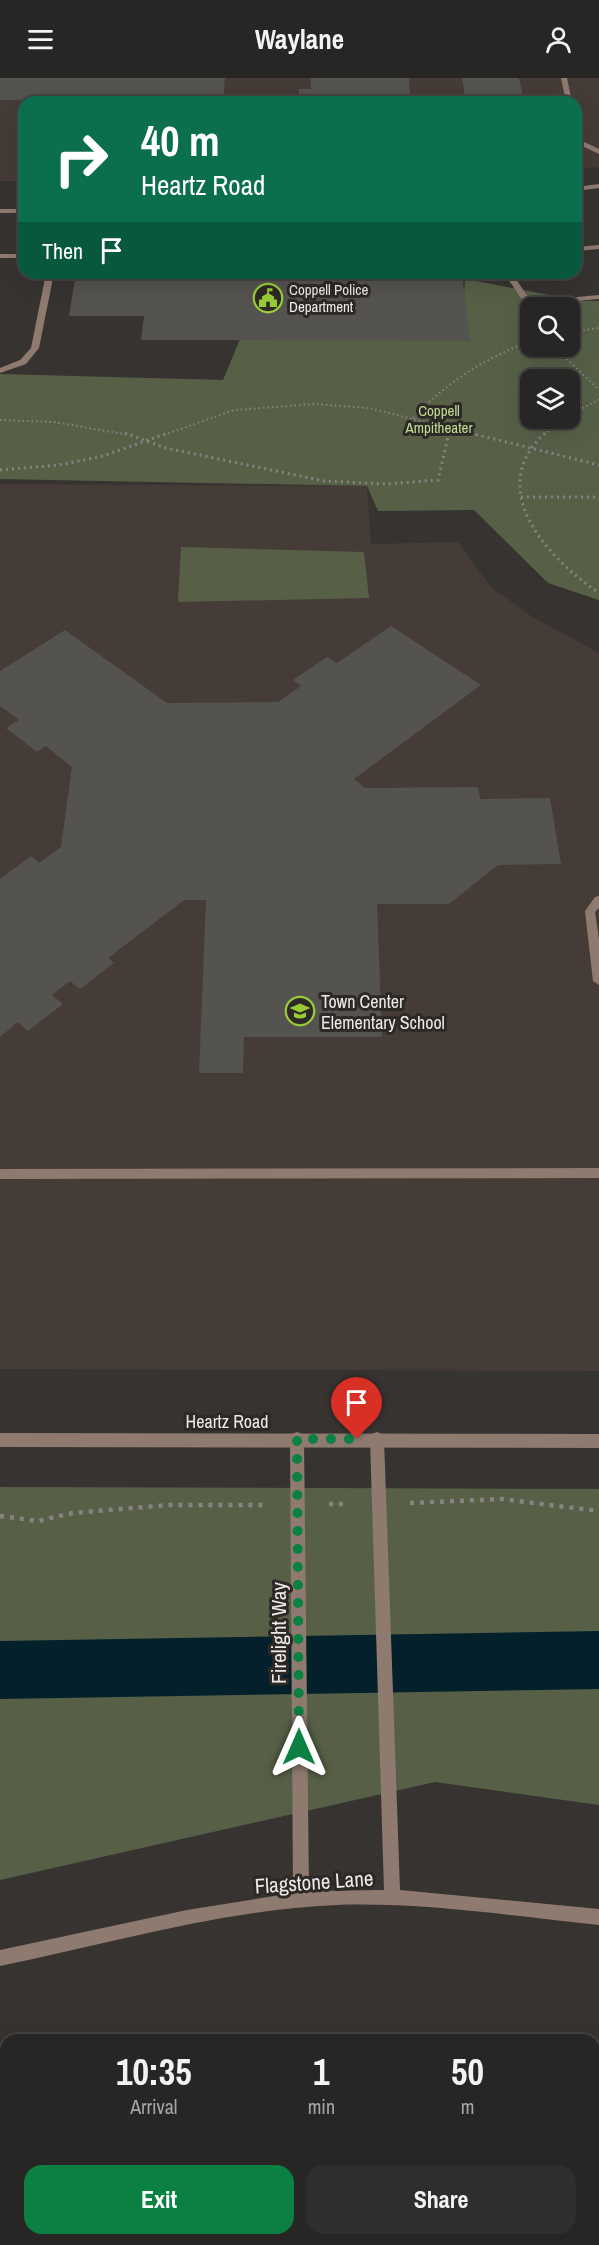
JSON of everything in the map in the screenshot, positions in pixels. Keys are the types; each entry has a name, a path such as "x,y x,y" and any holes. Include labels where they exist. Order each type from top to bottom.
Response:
{"street":[{"path":"564,78 567,96"},
{"path":"582,143 599,151"},
{"path":"582,188 599,186"},
{"path":"0,211 18,211"},
{"path":"582,248 599,247"},
{"path":"0,256 18,256"},
{"path":"0,371 23,363 35,348 49,279"},
{"path":"512,279 526,299 555,301 599,297"},
{"path":"599,900 590,911 599,981"},
{"path":"0,1174 599,1173"},
{"name":"Firelight Way","path":"297,1439 301,1900"},
{"path":"377,1439 392,1898"},
{"name":"Heartz Road","path":"0,1440 599,1441"},
{"name":"Flagstone Lane","path":"0,1958 236,1910 301,1900 392,1898 599,1917"}],"path":[{"path":"580,330 599,327"},
{"path":"413,418 429,399 457,378 494,356 520,345"},
{"path":"565,357 599,390"},
{"path":"580,409 599,400"},
{"path":"0,470 59,465 103,456 143,440 234,410 279,406 339,405 369,408 413,418 599,465"},
{"path":"0,420 54,422 119,431 166,448 324,481 386,484 438,480 442,454 452,427"},
{"path":"549,429 532,448 520,480 525,515 546,551 562,568 599,593"},
{"path":"521,497 599,497"}],"shaded area":[{"path":"0,78 599,78 599,167 582,168 582,96 18,96 18,181 0,181"},
{"name":"Town Center Elementary School","path":"0,484 367,486 371,544 458,542 490,586 531,616 599,653 599,1371 0,1369"}],"green space":[{"name":"Coppell Ampitheater","path":"465,279 560,297 520,297 520,357 580,357 580,301 599,301 599,600 548,583 474,510 378,511 367,486 0,479 0,374 223,380 243,332 462,327"},
{"path":"181,547 364,552 369,598 178,602"},
{"path":"0,1487 599,1489 599,1805 435,1782 0,1880"}],"building":[{"path":"0,78 225,78 224,96 18,96 18,100 0,100"},
{"path":"311,78 409,78 410,96 299,96 299,89 311,89"},
{"path":"462,78 519,78 523,96 465,96"},
{"name":"Coppell Police Department","path":"75,279 463,281 470,341 141,340 144,316 69,316"},
{"name":"Town Center Elementary School","path":"391,626 481,685 354,779 365,788 478,787 480,799 550,798 561,864 498,865 449,904 377,904 382,1037 244,1037 243,1073 199,1073 206,900 184,900 108,958 114,963 80,989 70,981 52,995 63,1004 28,1031 18,1022 0,1037 0,879 31,856 39,863 61,847 72,767 46,746 37,752 6,728 19,720 0,706 0,671 65,630 167,703 278,702 301,686 293,680 327,657 337,663"}],"waterway":[{"path":"0,1670 599,1660"}],"place":[{"name":"Coppell Police Department","path":"268,298"},
{"name":"Town Center Elementary School","path":"300,1011"}],"route":[{"path":"299,1747 297,1439 357,1439"}]}
